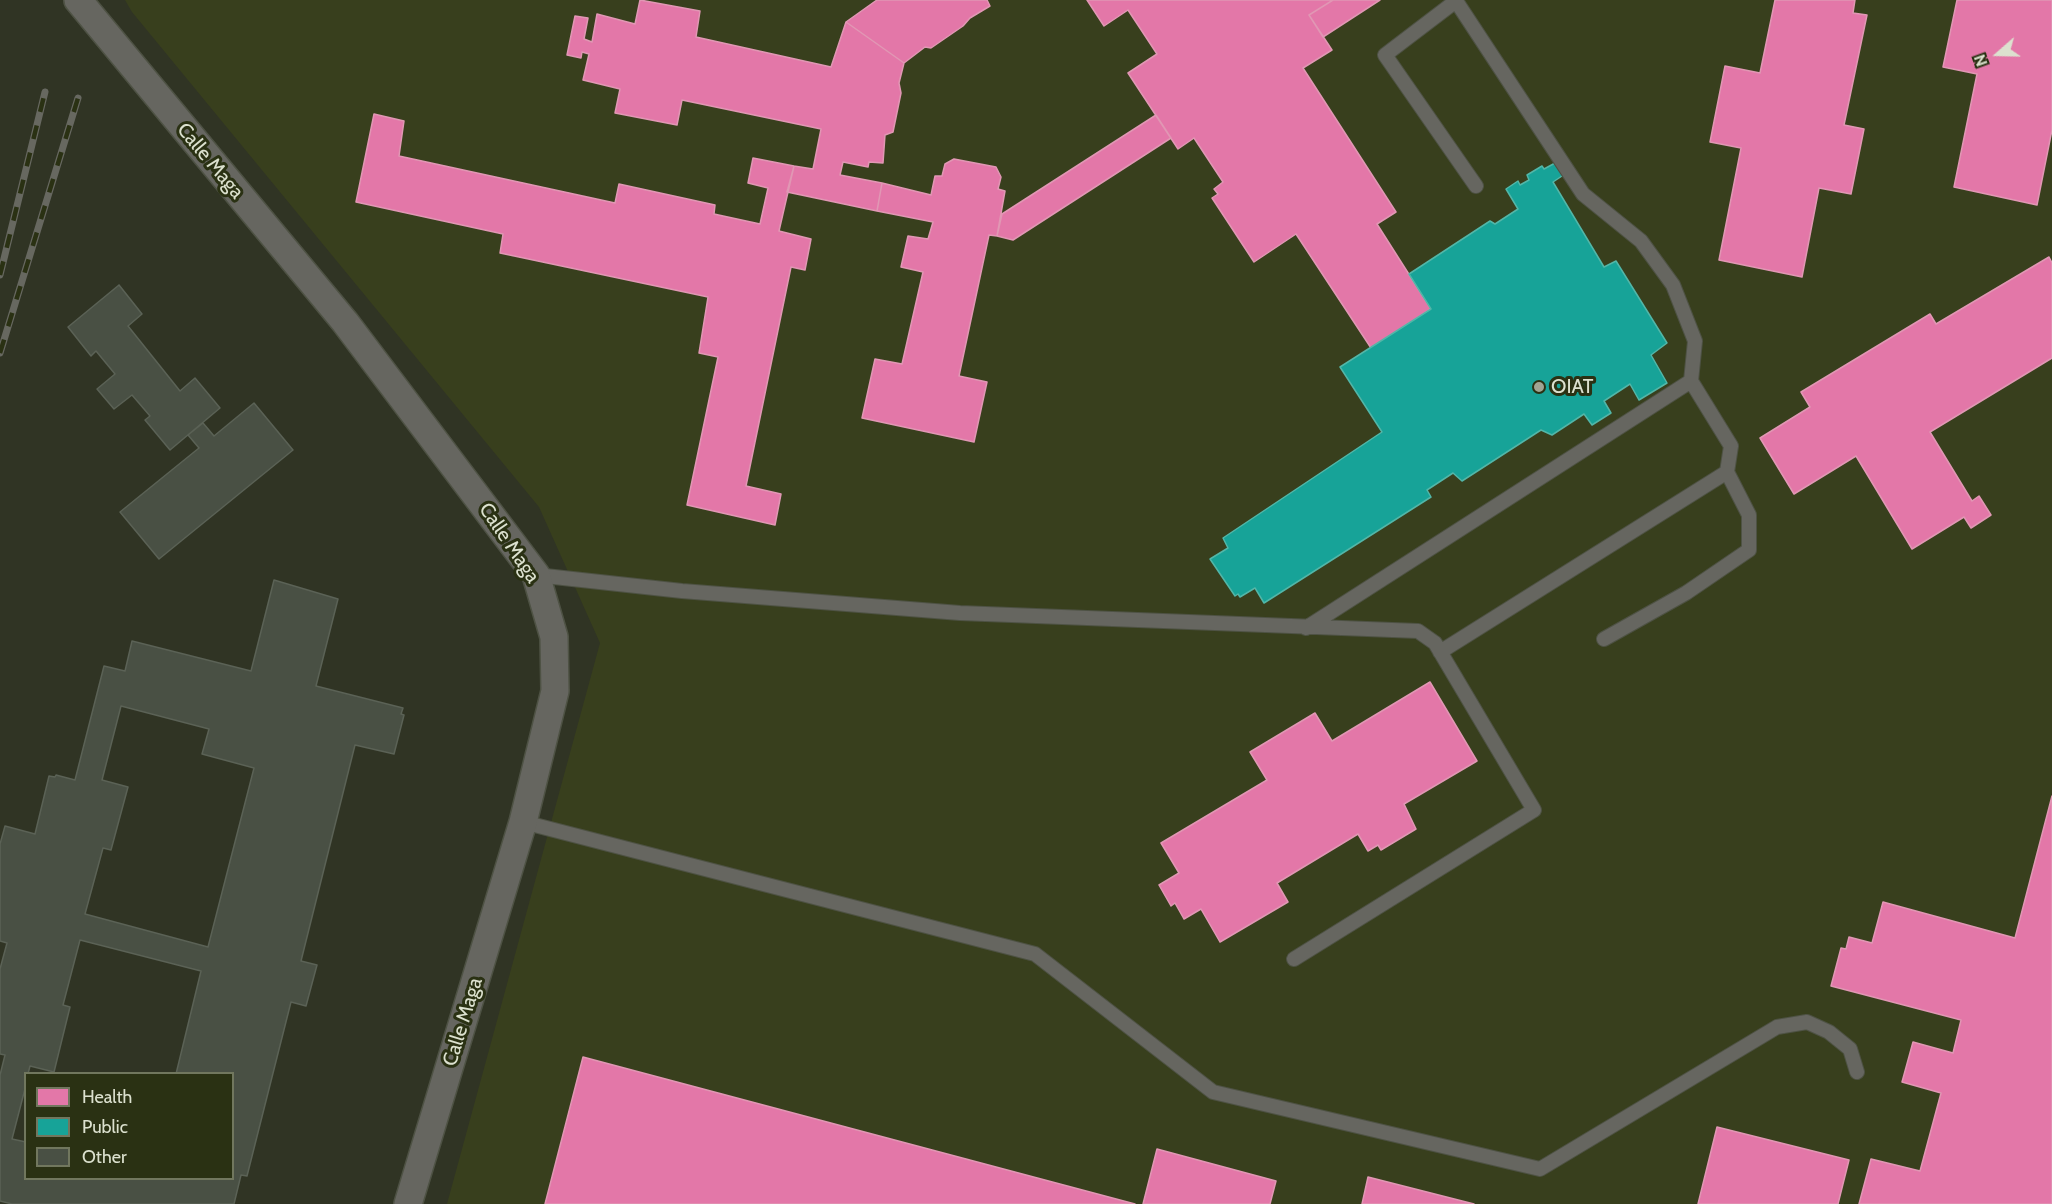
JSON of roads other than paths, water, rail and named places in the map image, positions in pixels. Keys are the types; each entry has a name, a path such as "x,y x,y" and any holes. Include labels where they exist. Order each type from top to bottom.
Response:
{"street":[{"name":"Calle Maga","path":"78,0 345,322 536,575 554,637 555,691 523,822 408,1204"}],"lane":[{"path":"1476,186 1385,55 1456,1 1583,194 1641,241 1672,285 1695,341 1691,381 1731,446 1727,472 1749,515 1749,550 1686,593 1604,639"},
{"path":"1304,629 1691,381"},
{"path":"1440,652 1727,472"},
{"path":"536,575 682,591 960,613 1304,629 1418,631 1435,643 1534,810 1294,959"},
{"path":"523,822 1035,954 1213,1092 1540,1169 1777,1027 1807,1022 1829,1032 1850,1049 1857,1072"}],"railway":[{"path":"0,275 45,92"},
{"path":"0,353 78,98"}],"place":[{"name":"OIAT","path":"1539,387"}]}
